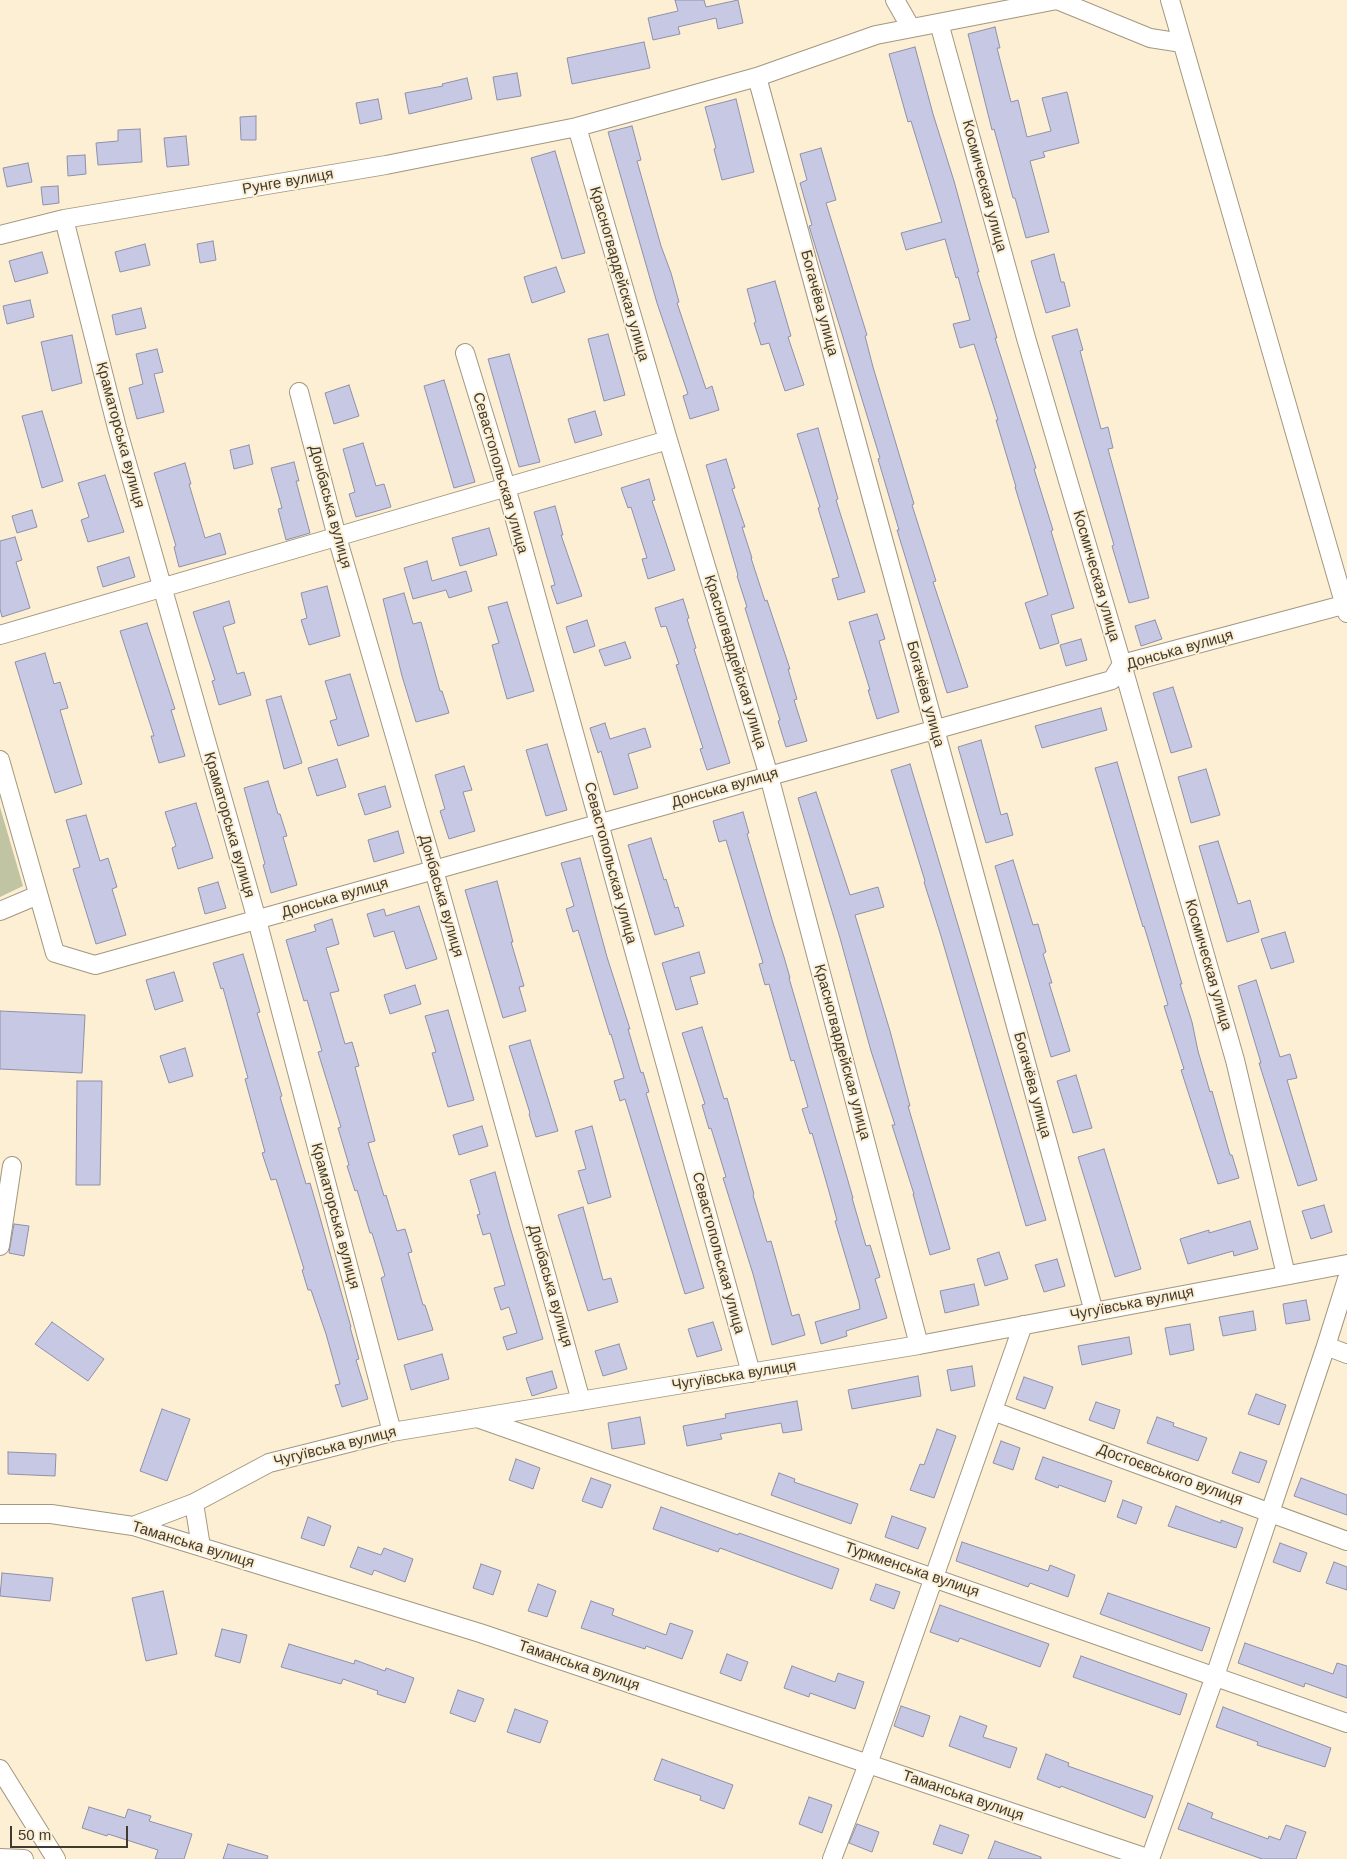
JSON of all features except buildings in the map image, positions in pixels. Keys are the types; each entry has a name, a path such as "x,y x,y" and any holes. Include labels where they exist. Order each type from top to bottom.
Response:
{"street":[{"path":"895,0 912,28"},
{"path":"1057,0 1150,38 1182,43"},
{"name":"Рунге вулиця","path":"0,235 64,219 386,165 576,127 757,76 876,35 1057,0"},
{"path":"1170,0 1346,607"},
{"name":"Космическая улица","path":"939,23 1026,338 1122,664 1235,1060 1286,1275"},
{"name":"Богачёва улица","path":"757,76 1094,1312"},
{"name":"Красногвардейская улица","path":"576,127 769,776 919,1345"},
{"name":"Краматорська вулиця","path":"64,219 114,419 257,920 392,1432"},
{"name":"Севастопольская улица","path":"465,353 506,487 751,1373"},
{"name":"Донбаська вулиця","path":"298,392 582,1401"},
{"path":"0,635 668,440"},
{"name":"Донська вулиця","path":"38,895 55,952 96,965 1112,680 1122,664 1346,607"},
{"path":"0,760 38,895 0,911"},
{"path":"0,1246 12,1166"},
{"name":"Чугуївська вулиця","path":"133,1526 194,1503 269,1462 392,1432 919,1345 1347,1264"},
{"path":"1150,1859 1215,1676 1347,1279"},
{"path":"832,1859 868,1764 1023,1326"},
{"path":"1326,1346 1347,1354"},
{"name":"Достоєвського вулиця","path":"992,1412 1269,1511 1347,1541"},
{"name":"Туркменська вулиця","path":"478,1418 1347,1722"},
{"path":"194,1503 201,1547"},
{"name":"Таманська вулиця","path":"0,1514 52,1514 133,1526 480,1633 1150,1859"},
{"path":"0,1769 56,1859"},
{"path":"0,1858 24,1859"}],"green space":[{"path":"0,807 23,886 0,897"}]}
